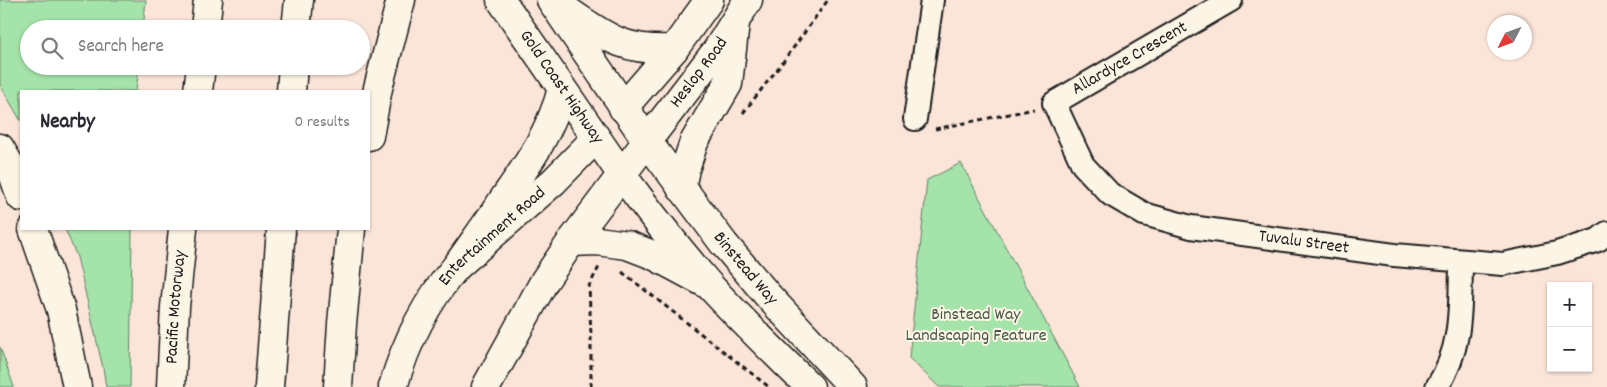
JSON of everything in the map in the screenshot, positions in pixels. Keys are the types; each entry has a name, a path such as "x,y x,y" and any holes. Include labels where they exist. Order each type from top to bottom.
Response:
{"main road":[{"path":"206,20 208,0"},
{"path":"297,20 299,0"},
{"path":"370,131 378,88 401,0"},
{"name":"Gold Coast Highway","path":"502,0 622,175"},
{"path":"551,0 610,39 623,44 655,50 674,49"},
{"path":"486,387 536,295 571,242 647,141 551,0"},
{"name":"Heslop Road","path":"623,108 674,49 709,0"},
{"path":"681,188 692,148 728,84 742,11"},
{"name":"Heslop Road","path":"647,141 717,50 742,11"},
{"path":"198,90 200,75"},
{"path":"291,90 292,75"},
{"path":"456,267 532,157 547,132 558,107 562,89"},
{"name":"Entertainment Road","path":"393,387 399,365 419,318 438,289 456,267 554,181 623,108"},
{"name":"Binstead Way","path":"647,141 724,244 770,298 853,387"},
{"path":"0,148 10,165 20,194"},
{"name":"Binstead Way","path":"622,175 661,227 710,285 737,315 810,387"},
{"path":"32,230 61,310 77,387"},
{"name":"Pacific Motorway","path":"170,387 175,307 183,230"},
{"path":"269,387 281,230"},
{"path":"338,387 351,230"},
{"path":"571,242 597,241 627,245 653,255 710,285"},
{"path":"500,387 519,332 536,295"}],"street":[{"path":"915,119 932,0"},
{"name":"Allardyce Crescent","path":"1054,103 1231,0"},
{"name":"Tuvalu Street","path":"1054,103 1083,165 1110,194 1144,214 1191,227 1394,255 1503,264 1557,253 1598,240 1607,233"},
{"path":"1437,387 1456,349 1460,312 1461,261"}],"path":[{"path":"740,116 786,58 828,0"},
{"path":"915,119 918,127 933,129 972,120 1025,112 1054,103"},
{"path":"615,266 769,387"}],"green space":[{"path":"0,0 146,0 144,20 20,20 20,75 138,75 136,90 20,90 20,119 0,85"},
{"name":"Binstead Way Landscaping Feature","path":"961,163 1080,387 939,387 909,358 927,180"},
{"path":"65,230 132,230 130,387 106,387 77,257"},
{"path":"0,347 14,387 0,387"}]}
